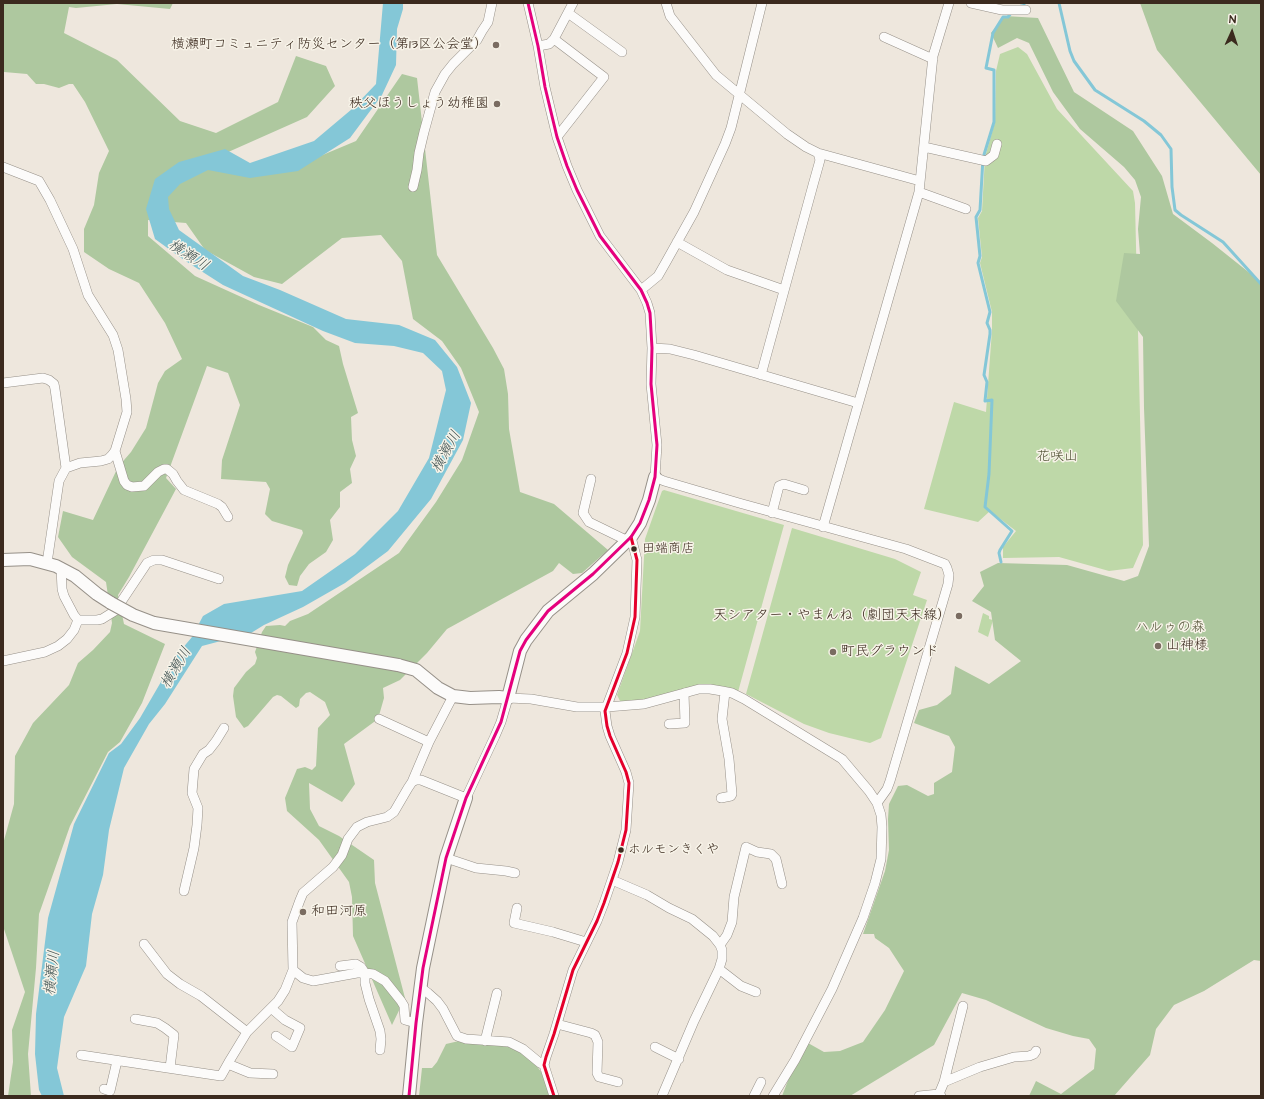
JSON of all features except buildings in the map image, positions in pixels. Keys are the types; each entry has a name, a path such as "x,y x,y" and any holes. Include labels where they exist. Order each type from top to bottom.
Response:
{"street":[{"path":"413,187 422,139 435,92 449,69 477,40 488,22 492,3"},
{"path":"409,1096 421,988 432,924 446,858 466,798 496,736 508,698 520,651 526,640 548,611 593,574 629,539 640,523 649,500 655,477 657,445 651,388 652,348 650,313 647,303 640,290 600,236 577,190 557,137 528,3"},
{"path":"538,46 549,44 554,38 573,3"},
{"path":"666,3 670,16 716,74 787,134 818,153 920,181"},
{"path":"640,290 658,276 694,212 726,144 762,3"},
{"path":"823,527 919,192 925,121 933,59 949,3"},
{"path":"971,3 1002,10 1026,10"},
{"path":"568,13 622,52"},
{"path":"884,37 933,59"},
{"path":"554,38 604,77 557,137"},
{"path":"924,147 986,162 994,155 997,144"},
{"path":"761,375 820,160 818,153"},
{"path":"3,167 39,181 50,200 73,249 88,295 116,342 120,359 127,412 115,451 108,459 80,463 66,468"},
{"path":"919,192 966,209"},
{"path":"677,242 727,270 784,290"},
{"path":"652,348 682,352 858,403"},
{"path":"3,383 43,378 54,384 66,468 59,480 47,563"},
{"path":"115,451 124,481 127,485 132,487 144,486 158,472 167,469 173,474 177,482 184,490 218,504 222,507 228,517"},
{"path":"655,477 664,481 906,550 945,564 949,575 945,593 890,781 887,789 877,803"},
{"path":"554,1096 544,1065 573,970 597,921 612,880 626,830 629,783 626,772 610,736 605,711 627,653 635,617 637,560 629,539 589,522 583,513 591,479"},
{"path":"772,512 779,486 784,484 804,490"},
{"path":"3,560 30,559 61,568 83,581 97,594 126,612 154,623 398,665 416,670 438,688 453,696 470,698 499,697 531,699 577,707 607,707 644,704 699,689 710,689 726,692 744,699 842,759 869,791 877,803 881,815 881,859 875,883 863,918 832,989 795,1060 773,1096"},
{"path":"78,620 102,619 115,611 147,563 154,560 162,560 219,579"},
{"path":"61,568 62,589 64,596 78,620"},
{"path":"3,662 45,652 58,646 67,639 74,630 78,620"},
{"path":"721,798 731,796 732,794 729,759 722,719 726,692"},
{"path":"670,724 686,723 684,693"},
{"path":"81,1055 221,1076 247,1032 271,1008 285,990 293,970 292,922 304,893 333,867 342,855 348,839 357,827 367,822 387,817 394,812 412,782 453,696"},
{"path":"379,719 430,742"},
{"path":"184,891 194,848 197,825 198,808 192,793 194,769 203,754 209,750 224,728"},
{"path":"412,782 421,780 466,798"},
{"path":"720,945 727,935 732,922 734,897 746,847 757,852 771,854 776,859 782,884"},
{"path":"446,858 476,868 516,873"},
{"path":"612,880 646,895 692,919 713,936 720,945 722,959 719,969 694,1021 662,1096"},
{"path":"517,908 514,923 586,942"},
{"path":"144,944 167,974 180,984 201,996 247,1032"},
{"path":"340,966 356,964 365,973 364,983 382,1040 380,1050"},
{"path":"719,969 741,986 756,992"},
{"path":"293,970 303,978 313,981 348,974 373,974 385,981 401,1001 404,1006 405,1020 407,1022 416,1023"},
{"path":"421,988 428,992 437,1001 443,1009 457,1036 466,1039 509,1042 523,1049 544,1065"},
{"path":"485,1041 497,993"},
{"path":"920,1096 940,1095 963,1006"},
{"path":"271,1008 285,1020 300,1028 292,1047 276,1036"},
{"path":"135,1019 157,1023 174,1035 170,1068"},
{"path":"557,1024 584,1031 595,1036 598,1042 597,1073 599,1077 618,1082"},
{"path":"655,1047 679,1059"},
{"path":"944,1082 980,1067 1014,1057 1029,1056 1034,1054 1036,1051"},
{"path":"104,1089 110,1091 117,1061"},
{"path":"228,1064 250,1073 273,1074"},
{"path":"754,1096 761,1082"}],"green space":[{"path":"3,3 173,3 170,9 117,4 76,8 69,7 64,33 117,60 180,121 216,133 278,102 296,56 326,66 335,86 307,117 226,153 244,171 313,159 356,141 402,74 417,78 437,255 504,369 508,394 509,429 520,492 554,504 608,550 582,573 573,574 559,563 553,571 447,629 427,653 400,680 383,688 384,698 378,719 344,744 355,784 342,802 309,783 310,809 319,826 339,836 374,860 375,883 405,998 392,1025 353,936 352,897 349,882 319,840 287,811 285,798 297,769 305,767 312,770 316,766 318,728 330,715 325,702 310,692 306,693 300,699 299,706 296,708 281,696 277,695 273,697 248,726 244,728 236,717 233,696 234,688 246,672 255,664 257,658 255,652 262,632 266,626 285,626 290,621 308,614 399,553 436,502 462,460 479,412 461,368 442,341 413,319 402,261 381,235 342,238 282,284 254,277 205,250 186,223 148,220 148,236 195,276 259,305 313,327 326,340 339,346 358,413 351,417 352,440 356,456 350,469 352,483 340,492 340,507 330,520 333,540 326,552 309,564 300,576 297,586 289,585 285,577 288,565 303,533 302,530 272,521 265,514 270,489 266,482 221,479 222,460 240,405 228,373 207,366 166,478 176,489 118,595 124,624 165,644 142,703 120,742 108,752 70,826 39,914 36,968 28,1054 31,1096 8,1096 13,1062 12,1030 25,992 3,926 3,844 14,804 15,756 33,723 69,685 78,663 110,632 112,623 106,582 72,557 58,537 63,511 93,520 118,467 131,452 146,428 158,383 165,371 182,359 165,323 139,283 109,269 84,252 84,229 94,205 99,173 109,151 85,102 73,84 59,88 44,84 36,84 27,74 4,72"},
{"path":"1140,3 1261,3 1261,175 1157,50"},
{"name":"ハルゥの森","path":"1005,16 1038,18 1074,92 1133,131 1162,176 1173,214 1261,282 1261,961 1254,960 1204,991 1174,1005 1156,1029 1150,1055 1114,1096 1029,1096 1036,1081 1061,1094 1094,1069 1096,1049 1089,1039 1046,1028 986,1000 962,993 934,1045 850,1096 782,1096 789,1078 808,1043 824,1052 840,1051 863,1042 885,1010 904,971 889,948 875,938 874,934 863,934 885,871 889,850 889,804 898,786 907,785 928,796 934,794 934,783 952,772 955,747 949,736 914,723 919,710 937,705 951,694 955,666 989,684 1021,661 995,640 991,612 972,601 984,586 980,572 998,563 1067,565 1124,581 1138,576 1149,546 1143,337 1116,301 1124,253 1140,254 1138,229 1141,197 1135,180 1124,167 1080,129 1053,92 1029,43 1017,38 998,48 991,33"},
{"name":"花咲山","path":"1018,47 1027,54 1057,109 1133,191 1135,203 1143,545 1133,568 1109,571 1059,557 1003,558 1003,547 1016,531 990,511 978,522 924,509 954,402 986,412 992,312 980,263 982,257 978,218 982,211 985,157 995,122 996,71 1000,54"},
{"path":"664,490 784,525 738,692 725,688 650,701 621,703 617,695 640,631 645,539 662,491"},
{"name":"町民グラウンド","path":"792,528 895,559 921,572 913,595 927,600 881,738 870,743 829,733 804,724 746,694"},
{"path":"983,613 989,616 989,619 993,620 988,637 978,632"},
{"path":"459,1041 511,1047 531,1059 543,1074 551,1096 419,1096 422,1068 432,1068 437,1062 446,1044"}],"water":[{"name":"横瀬川","path":"383,3 403,3 403,9 397,29 396,65 382,95 350,138 298,171 250,178 208,170 180,184 168,197 169,209 179,230 243,276 280,290 346,319 399,325 435,340 457,367 471,403 463,440 431,499 388,551 345,583 303,607 264,625 251,633 202,646 165,704 149,724 124,768 109,830 103,875 92,914 86,966 64,1017 57,1068 64,1096 42,1096 39,1090 35,1054 36,1014 48,918 74,824 109,753 121,744 140,718 176,656 192,637 203,616 224,604 302,591 355,554 398,511 429,458 446,390 442,371 423,353 394,346 355,343 323,331 223,285 155,239 146,209 155,179 179,162 225,149 250,163 314,141 352,109 376,84"}],"waterway":[{"path":"1021,6 1024,6 1024,3"},
{"path":"1059,3 1070,51 1074,61 1095,90 1144,121 1161,135 1171,149 1172,187 1175,210 1223,242 1261,284"},
{"path":"1001,562 999,553 1000,550 1012,531 985,507 989,474 992,400 985,401 987,382 984,375 990,334 987,323 990,312 978,263 980,256 976,217 980,210 983,158 994,122 994,70 986,68 993,33 1003,17 1008,17 1011,13"}],"transit line":[{"path":"409,1096 423,968 446,858 466,798 501,722 520,651 526,640 548,611 593,574 631,537 640,523 649,500 655,477 657,445 651,384 652,348 650,313 641,290 600,236 567,166 557,137 545,87 538,46 528,3"},
{"path":"554,1096 544,1065 546,1057 573,970 597,921 604,903 618,862 626,830 629,783 626,772 610,736 605,711 627,653 635,617 637,560 631,537"}],"place":[{"name":"横瀬町コミュニティ防災センター（第13区公会堂）","path":"496,45"},
{"name":"秩父ほうしょう幼稚園","path":"497,104"},
{"name":"田端商店","path":"634,549"},
{"name":"天シアター・やまんね（劇団天末線）","path":"959,616"},
{"name":"山神様","path":"1158,646"},
{"name":"町民グラウンド","path":"833,652"},
{"name":"ホルモンきくや","path":"621,850"},
{"name":"和田河原","path":"303,912"}]}
